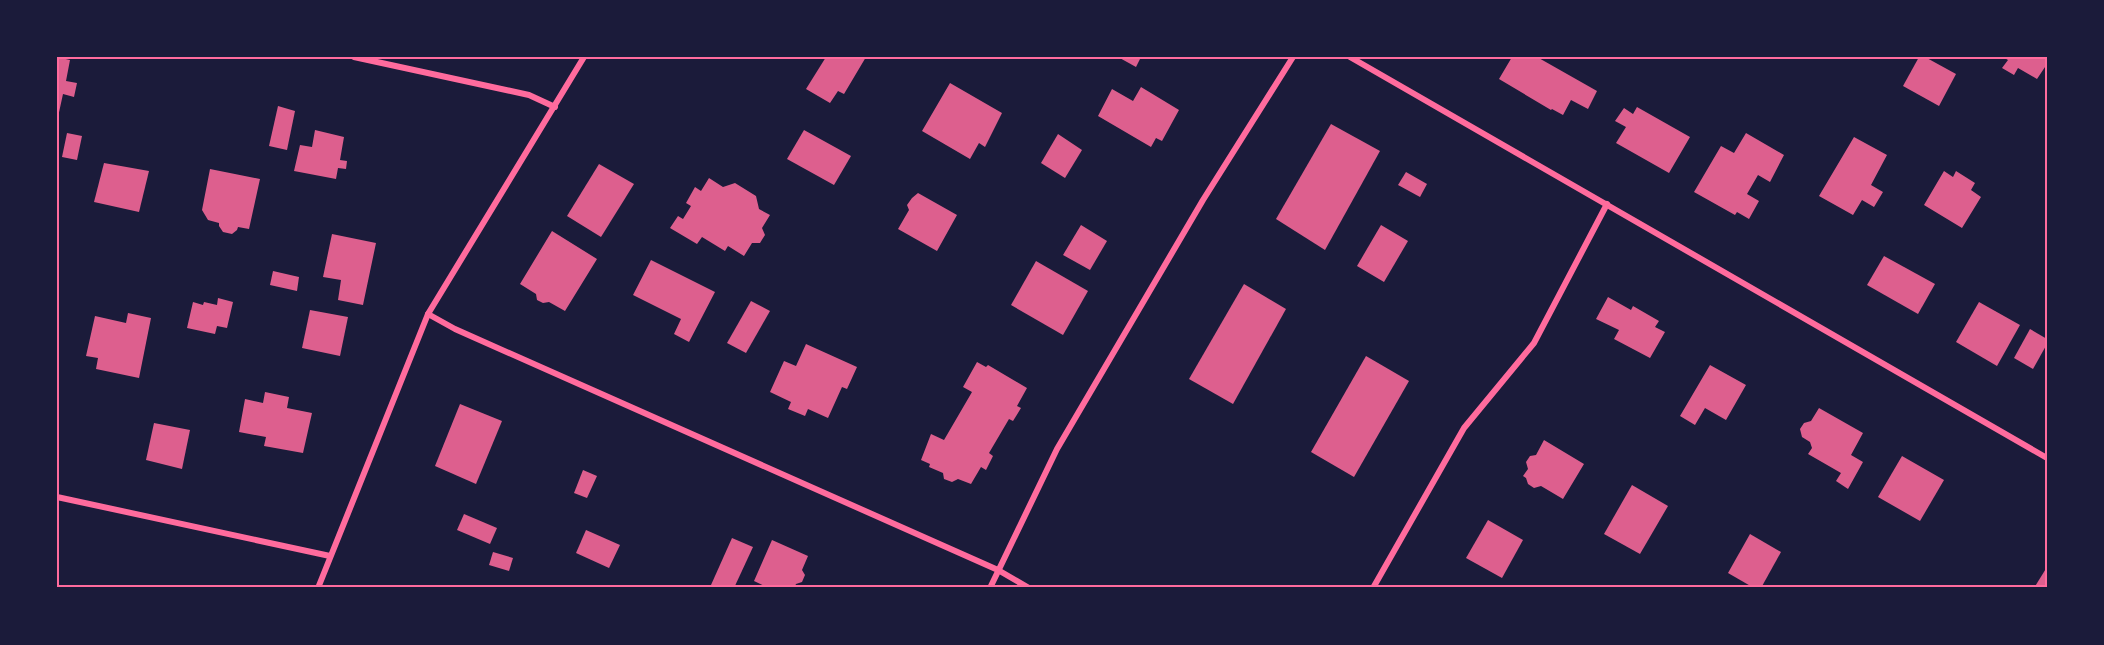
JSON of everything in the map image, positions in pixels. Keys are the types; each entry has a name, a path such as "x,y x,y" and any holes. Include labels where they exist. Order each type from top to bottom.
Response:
{"street":[{"path":"354,57 529,94 555,107"},
{"path":"318,588 428,314 584,57"},
{"path":"990,588 1058,450 1203,200 1293,57"},
{"path":"1350,57 2047,458"},
{"path":"1374,588 1464,428 1534,343 1607,204"},
{"path":"428,314 998,570 1029,588"},
{"path":"57,497 330,556"}],"building":[{"path":"57,57 70,60 66,81 77,83 74,97 63,94 58,117"},
{"path":"826,57 866,57 844,94 838,91 830,103 806,89"},
{"path":"1118,57 1141,57 1136,67"},
{"path":"1512,57 1537,57 1597,91 1588,109 1571,100 1563,115 1499,79"},
{"path":"1919,57 1925,57 1956,74 1939,106 1903,86"},
{"path":"2003,57 2047,57 2047,64 2037,79 2018,68 2014,75 2002,68 2008,60"},
{"path":"950,83 1002,113 985,147 979,143 970,159 922,131"},
{"path":"1141,87 1179,110 1162,141 1156,138 1151,147 1098,116 1112,89 1133,101"},
{"path":"278,106 295,111 287,150 269,146"},
{"path":"1637,107 1690,137 1669,173 1616,143 1626,127 1615,121 1624,108 1633,114"},
{"path":"1331,124 1380,151 1325,250 1276,219"},
{"path":"315,130 344,137 340,160 347,161 346,169 338,168 336,179 294,171 300,145 312,147"},
{"path":"804,130 851,156 834,185 787,159"},
{"path":"67,133 82,136 77,160 62,157"},
{"path":"1746,133 1784,155 1770,182 1758,175 1747,194 1759,201 1749,219 1737,212 1735,215 1694,192 1721,146 1734,153"},
{"path":"1058,134 1082,150 1065,178 1041,163"},
{"path":"1854,137 1887,155 1871,185 1883,192 1874,207 1862,200 1853,215 1819,196"},
{"path":"104,163 149,171 139,212 94,202"},
{"path":"599,164 634,184 601,237 567,216"},
{"path":"210,169 260,179 249,229 238,227 232,234 223,232 219,223 208,220 202,210"},
{"path":"1944,171 1953,177 1956,171 1975,183 1971,190 1981,197 1962,228 1924,205"},
{"path":"1406,172 1427,184 1420,197 1398,185"},
{"path":"709,178 723,187 735,183 756,196 759,209 770,215 762,228 765,235 760,243 752,243 744,256 728,246 725,251 702,237 697,244 670,228 678,216 683,219 691,206 686,203 695,187 701,191"},
{"path":"918,193 957,215 937,251 898,229 909,210 907,205"},
{"path":"1081,225 1107,241 1090,270 1063,255"},
{"path":"1381,225 1408,241 1384,282 1357,266"},
{"path":"552,231 597,259 565,311 549,302 543,303 537,300 536,294 520,284"},
{"path":"332,234 376,243 363,305 338,300 341,280 323,277"},
{"path":"1884,256 1935,284 1918,314 1867,285"},
{"path":"651,260 715,292 689,342 674,334 681,319 633,295"},
{"path":"1036,261 1088,291 1063,335 1011,305"},
{"path":"273,271 299,277 297,291 270,285"},
{"path":"1244,284 1286,309 1233,404 1189,379"},
{"path":"1608,297 1631,310 1633,306 1659,321 1655,327 1665,332 1650,358 1614,339 1619,330 1596,319"},
{"path":"218,298 233,302 227,328 217,326 215,334 187,328 193,302 217,305"},
{"path":"751,301 770,311 746,353 727,343"},
{"path":"1979,302 2020,325 1997,366 1956,342"},
{"path":"310,310 348,317 340,356 302,348"},
{"path":"128,313 151,318 139,378 96,369 98,358 86,356 95,316 126,323"},
{"path":"2030,329 2047,339 2047,344 2033,369 2014,358"},
{"path":"806,344 857,367 847,389 842,387 828,418 808,409 805,416 788,409 791,402 770,392 784,361 796,366"},
{"path":"1366,356 1409,381 1354,477 1311,452"},
{"path":"977,362 986,367 988,365 1027,388 1017,406 1021,408 1013,421 1009,419 989,453 993,456 986,470 981,467 971,484 958,479 952,482 944,479 943,473 929,467 930,464 921,460 931,434 944,440 972,392 963,387"},
{"path":"1710,365 1746,385 1726,420 1705,408 1695,425 1680,416"},
{"path":"265,392 289,397 287,408 312,413 303,453 264,446 266,437 239,432 245,399 263,403"},
{"path":"460,404 502,421 476,484 435,466"},
{"path":"1819,408 1863,433 1851,455 1863,462 1848,489 1836,481 1841,473 1808,454 1812,448 1810,442 1802,437 1800,429 1804,423 1811,421"},
{"path":"154,423 190,430 182,469 146,460"},
{"path":"1544,440 1584,464 1563,499 1541,486 1534,488 1523,476 1528,469 1526,462 1530,456 1536,455"},
{"path":"1902,456 1944,480 1920,521 1878,497"},
{"path":"583,470 597,476 587,498 574,493"},
{"path":"1632,485 1668,506 1640,554 1604,534"},
{"path":"464,514 497,528 490,544 457,530"},
{"path":"1488,520 1523,540 1502,578 1466,558"},
{"path":"586,530 620,545 609,568 576,553"},
{"path":"1750,534 1781,552 1761,588 1754,588 1728,573"},
{"path":"732,538 753,547 734,588 717,588 711,585"},
{"path":"772,540 808,556 802,570 805,575 802,582 796,584 794,588 769,588 754,581"},
{"path":"493,552 513,558 509,571 489,565"},
{"path":"2047,567 2047,588 2034,588"}]}
